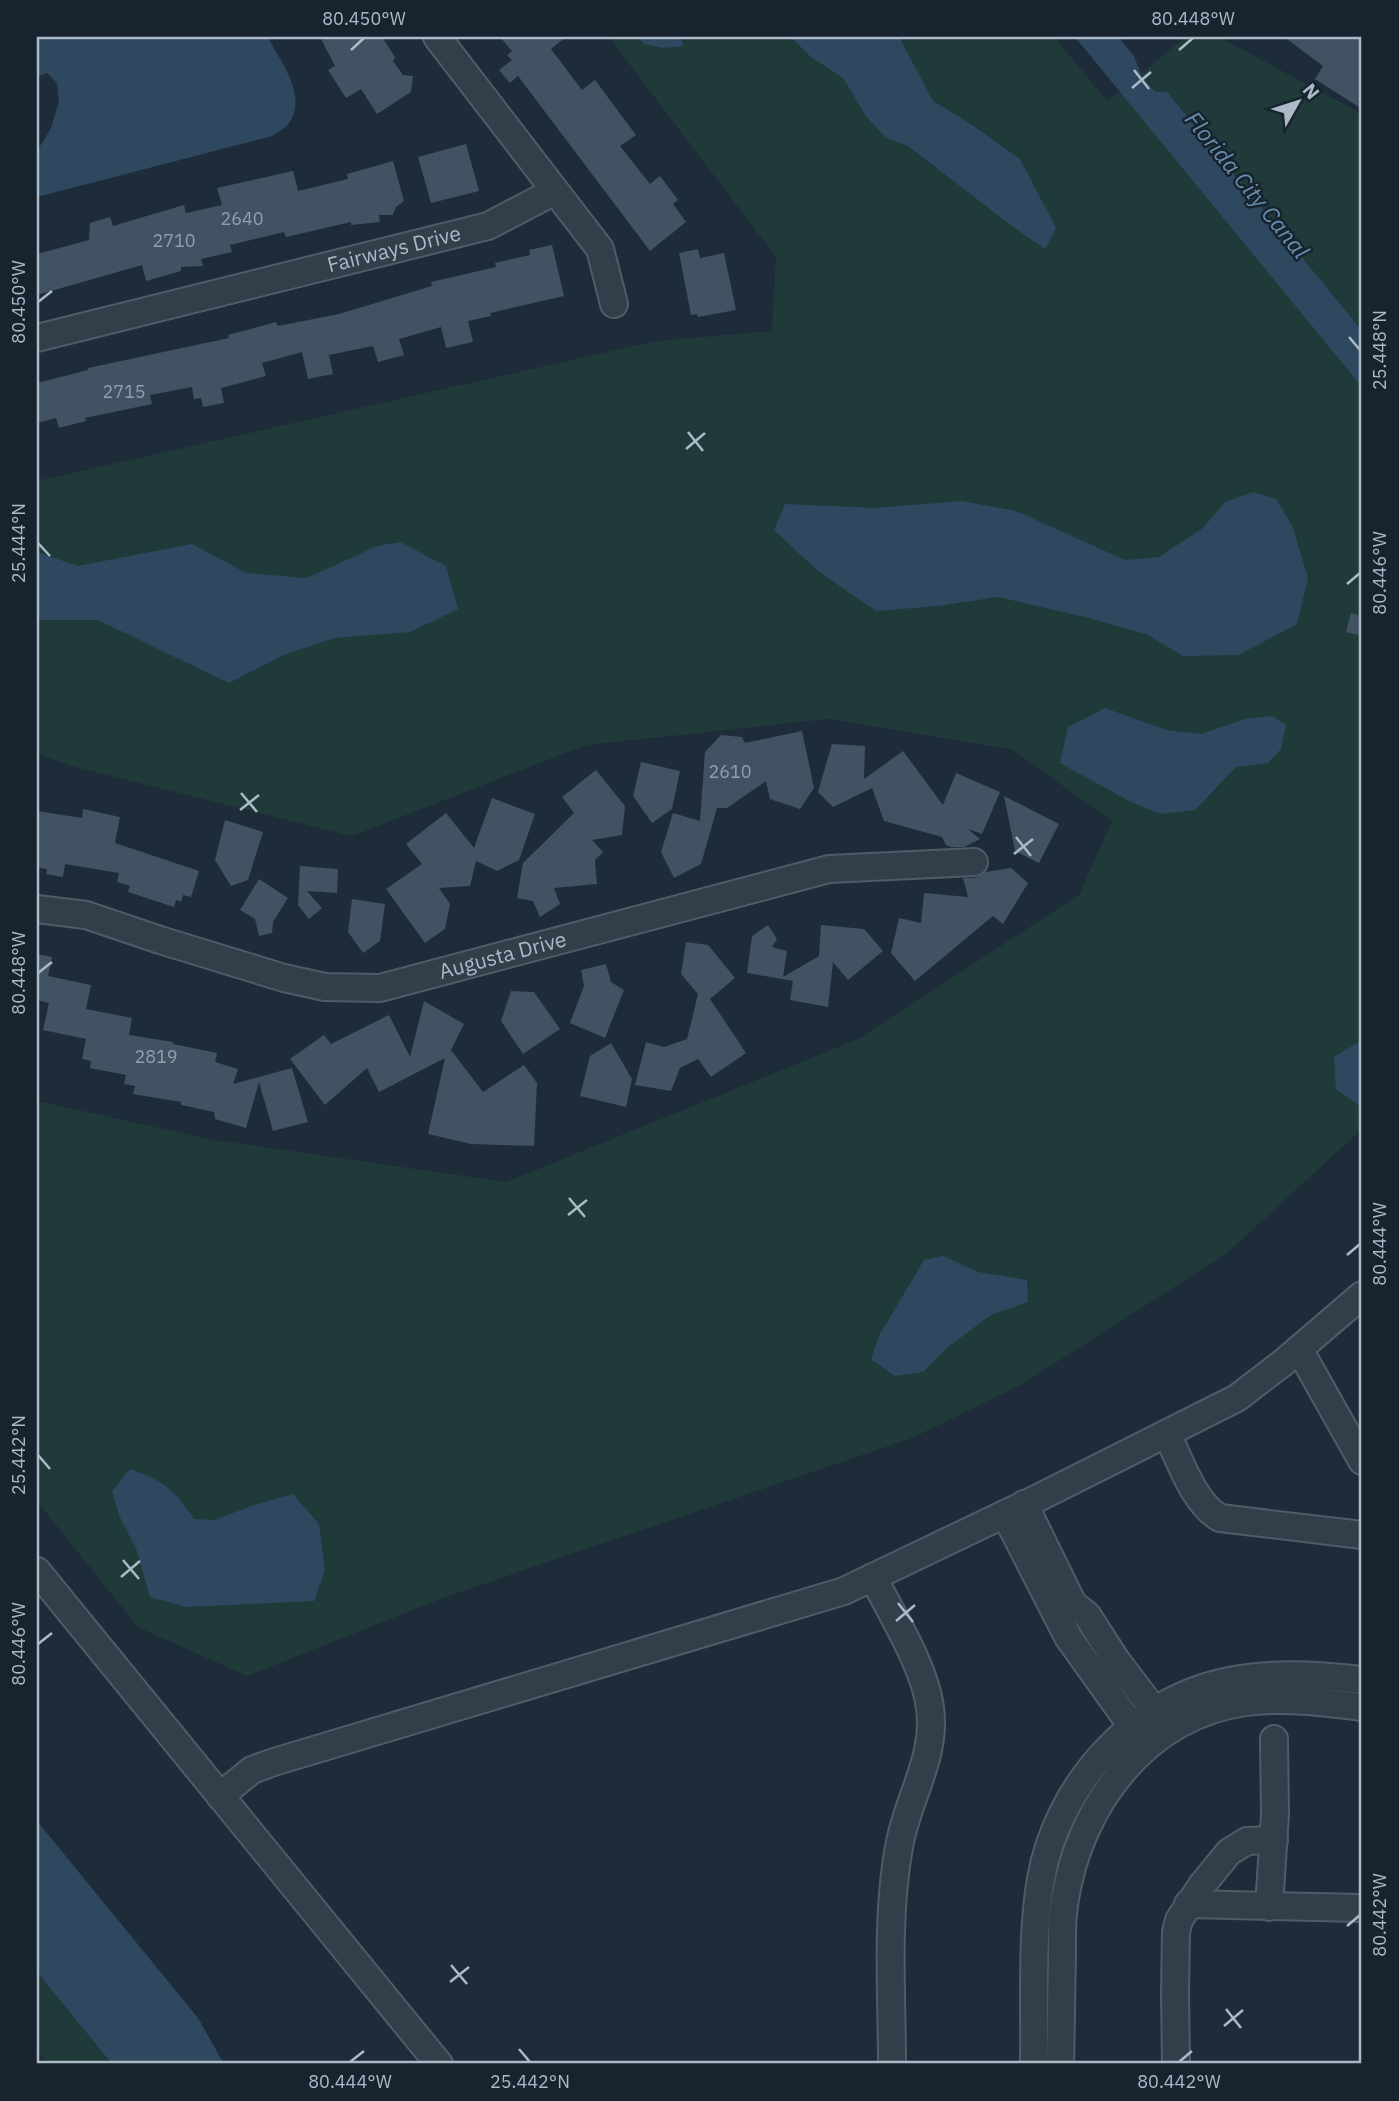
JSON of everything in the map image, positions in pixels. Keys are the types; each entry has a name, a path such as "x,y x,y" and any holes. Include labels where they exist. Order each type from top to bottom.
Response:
{"street":[{"path":"437,37 600,249 614,304"},
{"name":"Fairways Drive","path":"37,338 488,226 555,191"},
{"name":"Augusta Drive","path":"37,909 86,915 284,978 325,987 380,988 829,869 974,862"},
{"path":"220,1796 253,1770 274,1762 829,1596 873,1577 1237,1398 1362,1295"},
{"path":"1299,1349 1362,1461"},
{"path":"1167,1434 1199,1499 1215,1516 1228,1520 1362,1535"},
{"path":"1022,1506 1083,1596 1087,1615 1161,1720"},
{"path":"1022,1506 1068,1637 1139,1737"},
{"path":"37,1571 439,2064"},
{"path":"873,1577 925,1685 931,1721 930,1750 905,1819 894,1876 891,2064"},
{"path":"1034,2064 1038,1899 1046,1860 1060,1821 1079,1783 1106,1752 1139,1737 1197,1690 1248,1677 1305,1674 1362,1680"},
{"path":"1161,1720 1245,1702 1301,1700 1362,1707"},
{"path":"1060,2064 1062,1917 1073,1858 1104,1794 1124,1769 1139,1737"},
{"path":"1269,1907 1274,1840 1275,1739"},
{"path":"1176,2064 1176,1932 1179,1920 1215,1868 1237,1845 1247,1841 1274,1840"},
{"path":"1188,1904 1362,1908"}],"green space":[{"path":"609,37 1054,37 1107,101 1186,37 1219,37 1362,114 1362,1129 1226,1254 1022,1384 912,1438 448,1596 247,1676 138,1627 37,1501 37,1101 214,1140 506,1182 858,1039 1079,895 1112,821 1013,750 828,719 586,745 352,836 71,766 37,754 37,481 656,341 772,331 776,257"},
{"path":"37,1972 112,2064 48,2064 37,2050"}],"water":[{"path":"37,37 268,37 294,90 294,113 288,125 272,136 37,197 37,151 51,128 59,101 57,83 47,73 37,77"},
{"path":"639,37 680,37 684,46 664,48 644,44"},
{"path":"791,37 899,37 933,101 1020,159 1056,228 1045,249 908,146 885,137 866,116 843,78 811,57"},
{"name":"Florida City Canal","path":"1075,37 1118,37 1134,56 1142,77 1155,92 1167,92 1362,331 1362,387"},
{"path":"1253,492 1276,499 1292,525 1308,578 1297,624 1238,655 1183,656 1146,634 998,597 938,606 876,611 818,571 774,530 785,504 876,508 961,501 1016,511 1125,560 1159,557 1203,528 1225,502"},
{"path":"400,542 446,566 458,609 410,632 334,638 286,654 229,683 98,620 37,620 37,552 78,566 192,544 246,573 307,578 377,546"},
{"path":"1105,708 1166,730 1201,734 1245,719 1272,716 1286,725 1281,749 1268,763 1236,767 1195,810 1160,814 1129,801 1060,763 1068,727"},
{"path":"1362,1040 1362,1104 1359,1105 1336,1089 1334,1057"},
{"path":"943,1256 978,1272 1027,1280 1028,1302 991,1315 948,1347 923,1372 895,1376 871,1359 880,1334 924,1260"},
{"path":"130,1469 167,1487 194,1519 215,1520 293,1494 319,1524 325,1570 314,1601 186,1607 150,1597 137,1551 119,1515 112,1491"},
{"path":"37,1821 198,2018 224,2064 112,2064 37,1972"}],"building":[{"path":"320,37 382,37 403,75 413,76 411,92 377,114 361,89 346,98 328,70 335,66"},
{"path":"500,37 566,37 551,49 582,90 595,80 636,135 620,146 650,184 660,176 678,200 673,204 686,222 650,251 518,76 510,83 499,70 512,60 507,55 512,51"},
{"path":"1284,37 1362,37 1362,109 1315,79 1323,66"},
{"path":"466,144 479,191 431,203 418,157"},
{"path":"393,161 404,201 396,207 393,215 379,215 380,222 351,225 351,222 286,237 284,232 230,245 232,252 201,259 203,266 181,267 181,271 146,281 142,265 37,295 37,254 89,240 90,223 110,217 113,226 184,205 186,213 222,205 217,188 293,171 298,191 348,179 347,174"},
{"path":"552,245 564,296 490,313 491,316 468,321 473,342 446,348 441,327 399,339 404,355 378,362 373,346 329,355 333,374 308,379 302,352 262,363 266,376 221,388 224,403 203,407 201,398 194,399 192,387 150,395 152,404 85,418 86,421 59,428 56,418 37,423 37,383 88,368 229,338 228,335 276,322 278,326 339,314 432,286 431,282 496,267 495,263 530,255 529,250"},
{"path":"698,249 700,258 724,253 736,310 698,317 697,314 691,315 679,253"},
{"path":"1351,613 1362,616 1362,636 1346,632"},
{"path":"802,731 814,788 800,809 770,799 766,781 727,808 717,808 701,864 674,878 661,852 673,813 700,821 705,752 721,735 742,737 745,743"},
{"path":"832,744 865,746 864,779 903,751 943,805 956,773 1000,792 982,834 968,829 980,839 964,847 951,847 946,845 942,837 884,821 872,788 833,807 818,792"},
{"path":"641,762 680,771 672,809 652,823 633,796"},
{"path":"596,770 625,806 622,835 592,840 603,852 595,860 597,884 554,888 560,904 540,917 533,901 517,898 523,863 574,813 562,797"},
{"path":"1004,796 1059,824 1039,863 1015,851"},
{"path":"492,798 535,814 519,860 497,871 476,861 470,886 439,888 450,904 445,929 425,943 386,889 422,864 406,844 446,813 474,848"},
{"path":"83,809 120,817 115,843 199,871 191,897 183,895 181,902 176,900 174,907 128,892 130,886 117,882 119,873 65,864 63,877 46,874 47,869 37,867 37,811 82,818"},
{"path":"225,820 263,832 248,880 231,886 215,860"},
{"path":"300,866 338,869 337,893 307,891 322,908 309,919 298,905"},
{"path":"1011,868 1028,883 1003,924 993,916 915,981 891,953 899,918 921,923 924,893 968,897 963,878 975,878 986,872"},
{"path":"259,879 288,898 273,922 272,933 259,936 255,919 240,910"},
{"path":"352,899 385,904 380,941 363,953 348,932"},
{"path":"768,925 777,939 772,947 787,951 783,977 819,956 821,925 864,929 883,951 848,980 833,962 828,1007 790,1000 793,981 747,973 752,936"},
{"path":"686,942 708,945 735,978 710,999 746,1053 711,1077 698,1059 680,1068 671,1091 635,1085 646,1042 664,1047 687,1039 698,994 681,974"},
{"path":"37,954 52,957 48,976 91,985 86,1009 132,1018 129,1035 217,1053 215,1062 238,1069 233,1084 292,1068 308,1122 273,1131 259,1082 246,1128 215,1119 214,1112 181,1105 181,1102 133,1094 135,1086 124,1084 126,1075 90,1068 91,1061 82,1059 86,1039 43,1030 49,1003 37,1000"},
{"path":"606,964 611,982 624,990 605,1038 570,1023 584,986 581,970"},
{"path":"511,991 534,992 560,1029 523,1054 501,1021"},
{"path":"424,1001 464,1024 451,1050 483,1092 524,1065 537,1083 534,1146 471,1144 428,1134 445,1058 379,1092 367,1068 325,1105 290,1059 324,1035 331,1044 389,1015 410,1057"},
{"path":"611,1043 632,1079 626,1107 580,1096 590,1056"}]}
